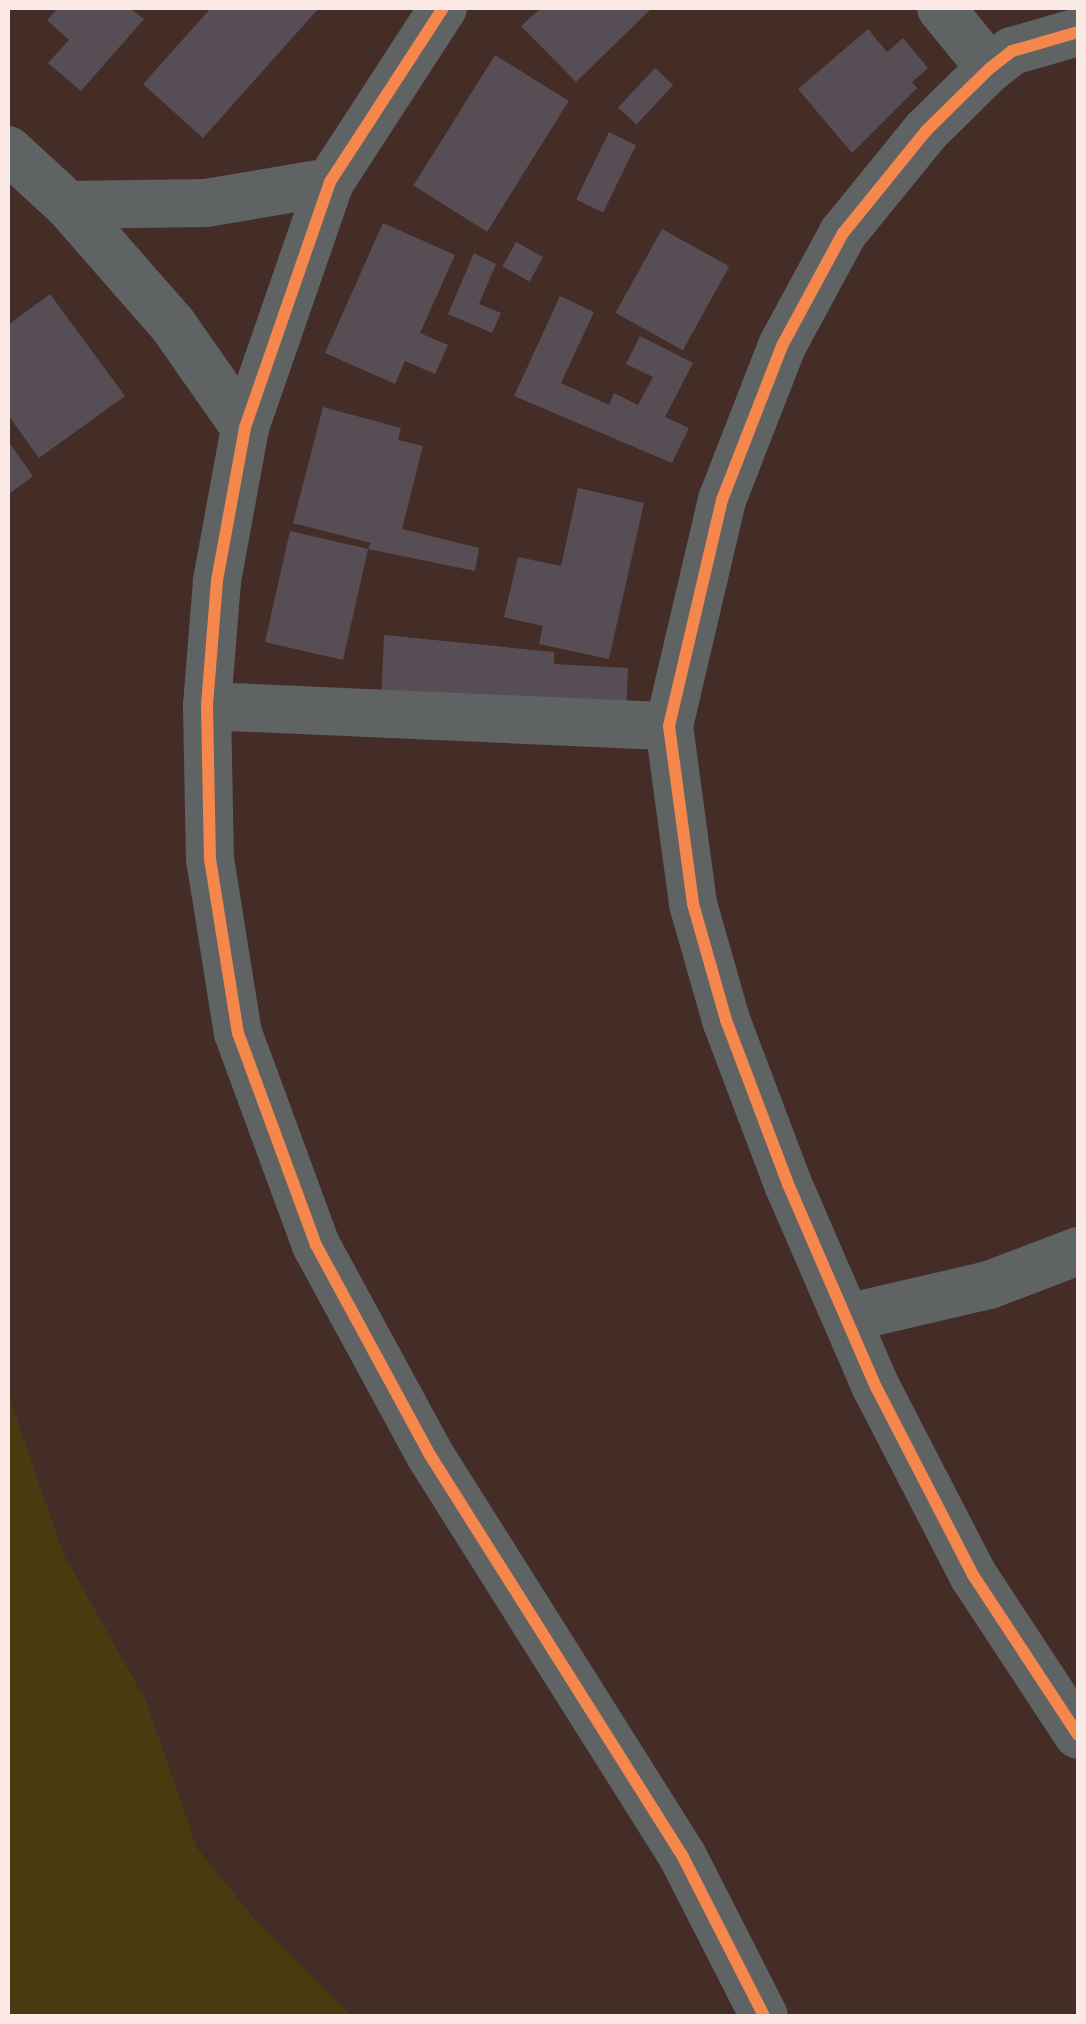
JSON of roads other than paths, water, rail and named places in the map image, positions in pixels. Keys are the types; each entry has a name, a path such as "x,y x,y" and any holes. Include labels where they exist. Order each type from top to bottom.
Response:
{"street":[{"path":"442,8 330,182 245,428 216,582 207,706 210,859 238,1033 316,1245 430,1456 683,1857 764,2016"},
{"path":"941,8 990,68"},
{"path":"1078,32 1012,51 990,68 926,131 843,233 782,346 722,500 669,726 692,904 726,1020 846,1318 973,1575 1078,1735"},
{"path":"8,150 68,205 172,325 245,428"},
{"path":"68,205 206,203 330,182"},
{"path":"207,706 669,726"},
{"path":"846,1318 989,1284 1078,1251"}]}
